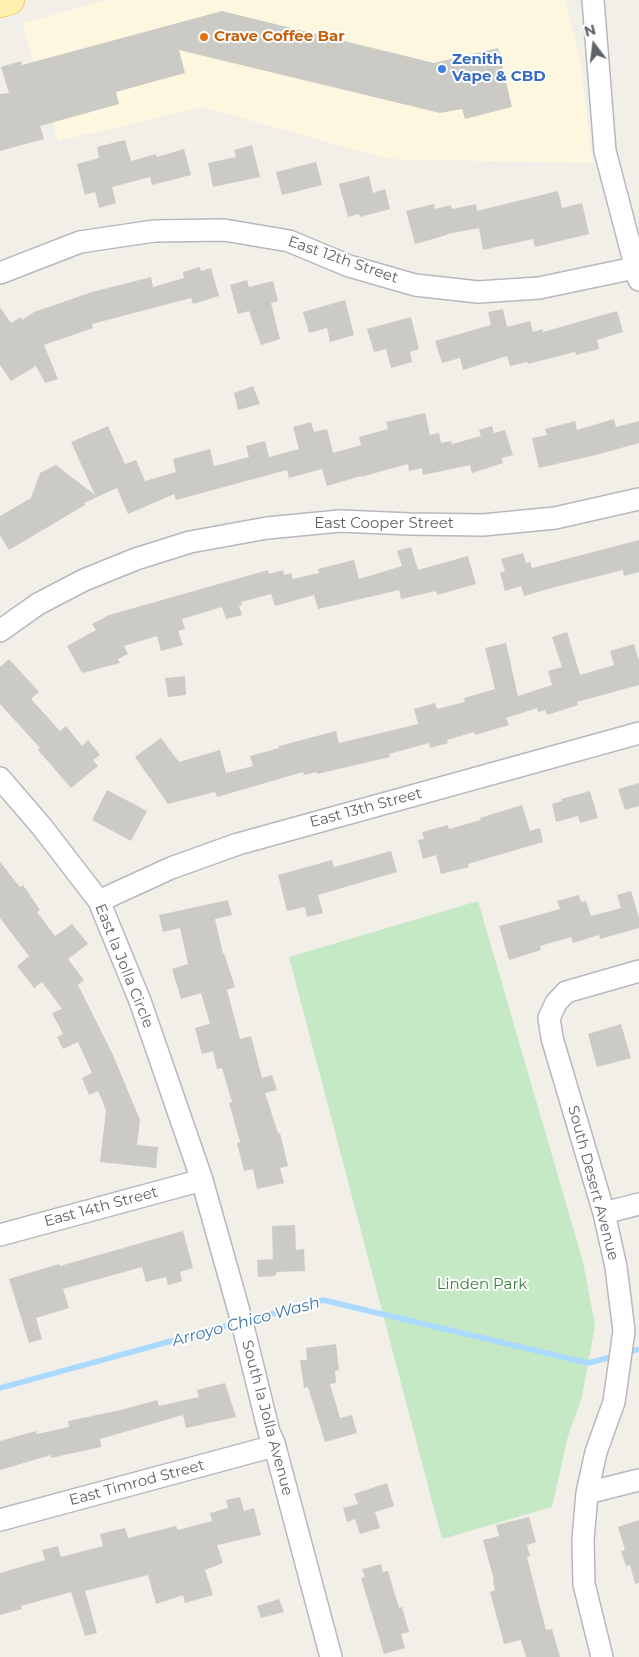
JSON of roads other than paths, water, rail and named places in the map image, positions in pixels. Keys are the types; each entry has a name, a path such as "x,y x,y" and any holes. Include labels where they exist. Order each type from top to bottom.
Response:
{"main road":[{"path":"0,3 10,0"}],"street":[{"path":"593,0 605,151 638,272"},
{"name":"East 12th Street","path":"0,273 80,242 154,231 224,230 289,241 349,266 416,285 478,292 539,288 638,272"},
{"name":"East Cooper Street","path":"0,631 38,604 84,580 190,542 266,528 340,521 484,525 546,519 639,499"},
{"name":"East 13th Street","path":"99,901 171,868 238,844 639,733"},
{"name":"East la Jolla Circle","path":"0,778 42,827 99,901 140,1000 202,1180"},
{"name":"South Desert Avenue","path":"602,1657 584,1584 583,1540 587,1493 596,1452 614,1402 624,1330 616,1267 604,1213 552,1038 549,1018 556,1003 566,992 639,971"},
{"name":"East 14th Street","path":"0,1235 202,1180"},
{"name":"South la Jolla Avenue","path":"202,1180 242,1322 269,1432 331,1657"},
{"path":"604,1213 639,1204"},
{"name":"East Timrod Street","path":"0,1520 274,1446"},
{"path":"587,1493 639,1480"}],"waterway":[{"name":"Arroyo Chico Wash","path":"246,1321 323,1300 588,1363 615,1356"},
{"name":"Arroyo Chico Wash","path":"0,1388 237,1323"},
{"name":"Arroyo Chico Wash","path":"627,1353 639,1349"}],"place":[{"name":"Crave Coffee Bar","path":"204,37"},
{"name":"Zenith Vape & CBD","path":"442,69"}],"park label":[{"name":"Linden Park","path":"482,1285"}]}
